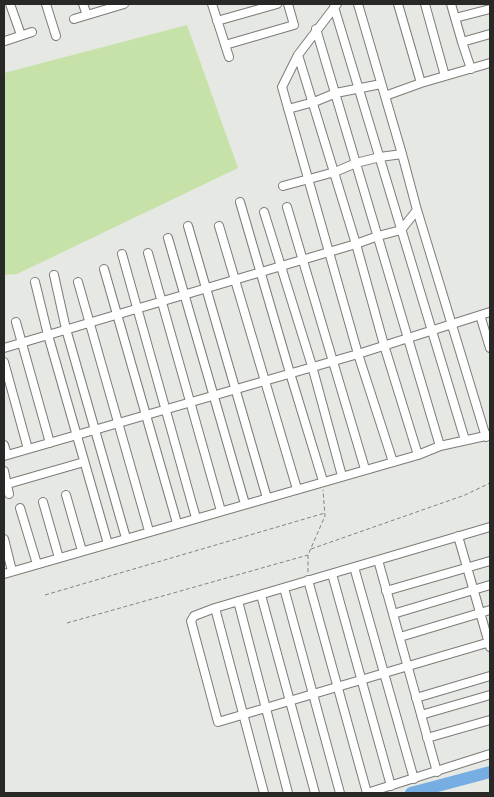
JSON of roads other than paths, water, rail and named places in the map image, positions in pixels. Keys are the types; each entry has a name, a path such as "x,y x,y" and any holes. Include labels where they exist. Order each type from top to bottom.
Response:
{"street":[{"path":"4,6 9,4 21,35"},
{"path":"46,4 56,36"},
{"path":"83,4 86,15"},
{"path":"74,19 122,4"},
{"path":"212,4 229,58"},
{"path":"217,21 277,4"},
{"path":"225,45 294,25 288,4"},
{"path":"4,574 418,455 440,446 488,436 417,210 358,4"},
{"path":"398,4 421,83"},
{"path":"425,4 445,76"},
{"path":"451,4 471,69"},
{"path":"335,5 298,55 282,88 358,354 393,462"},
{"path":"335,5 431,332 465,440"},
{"path":"454,18 490,9"},
{"path":"316,29 440,446"},
{"path":"5,41 32,32"},
{"path":"462,42 490,34"},
{"path":"298,55 314,102 384,345 418,455"},
{"path":"385,96 421,83 490,63"},
{"path":"288,109 314,102 336,93 381,84"},
{"path":"283,186 334,172 356,163 402,154"},
{"path":"240,202 324,481"},
{"path":"287,207 366,469"},
{"path":"4,348 401,230 417,210"},
{"path":"264,212 312,366 342,476"},
{"path":"188,226 267,498"},
{"path":"219,226 297,489"},
{"path":"168,238 245,504"},
{"path":"148,253 221,511"},
{"path":"122,254 196,518"},
{"path":"104,269 177,524"},
{"path":"54,275 66,329 126,538"},
{"path":"35,282 48,335 108,544"},
{"path":"78,282 150,532"},
{"path":"4,446 5,456 358,354 490,312"},
{"path":"480,315 490,348"},
{"path":"16,322 50,443"},
{"path":"4,362 28,449"},
{"path":"6,485 84,462"},
{"path":"4,470 9,494"},
{"path":"66,495 82,551"},
{"path":"43,502 59,558"},
{"path":"20,508 37,564"},
{"path":"458,536 490,644 338,686 218,722 194,632 193,617 238,601 261,595 308,580 332,574 458,536 490,527"},
{"path":"4,539 12,571"},
{"path":"378,560 437,772"},
{"path":"386,591 490,561"},
{"path":"354,567 414,779"},
{"path":"332,574 391,786"},
{"path":"308,580 367,793 490,754"},
{"path":"393,614 490,586"},
{"path":"284,588 340,793"},
{"path":"261,595 315,793"},
{"path":"238,601 288,793"},
{"path":"215,608 264,793"},
{"path":"400,637 490,610"},
{"path":"416,698 490,676"},
{"path":"421,715 490,695"},
{"path":"427,738 490,720"}],"waterway":[{"path":"411,793 490,772"}]}
